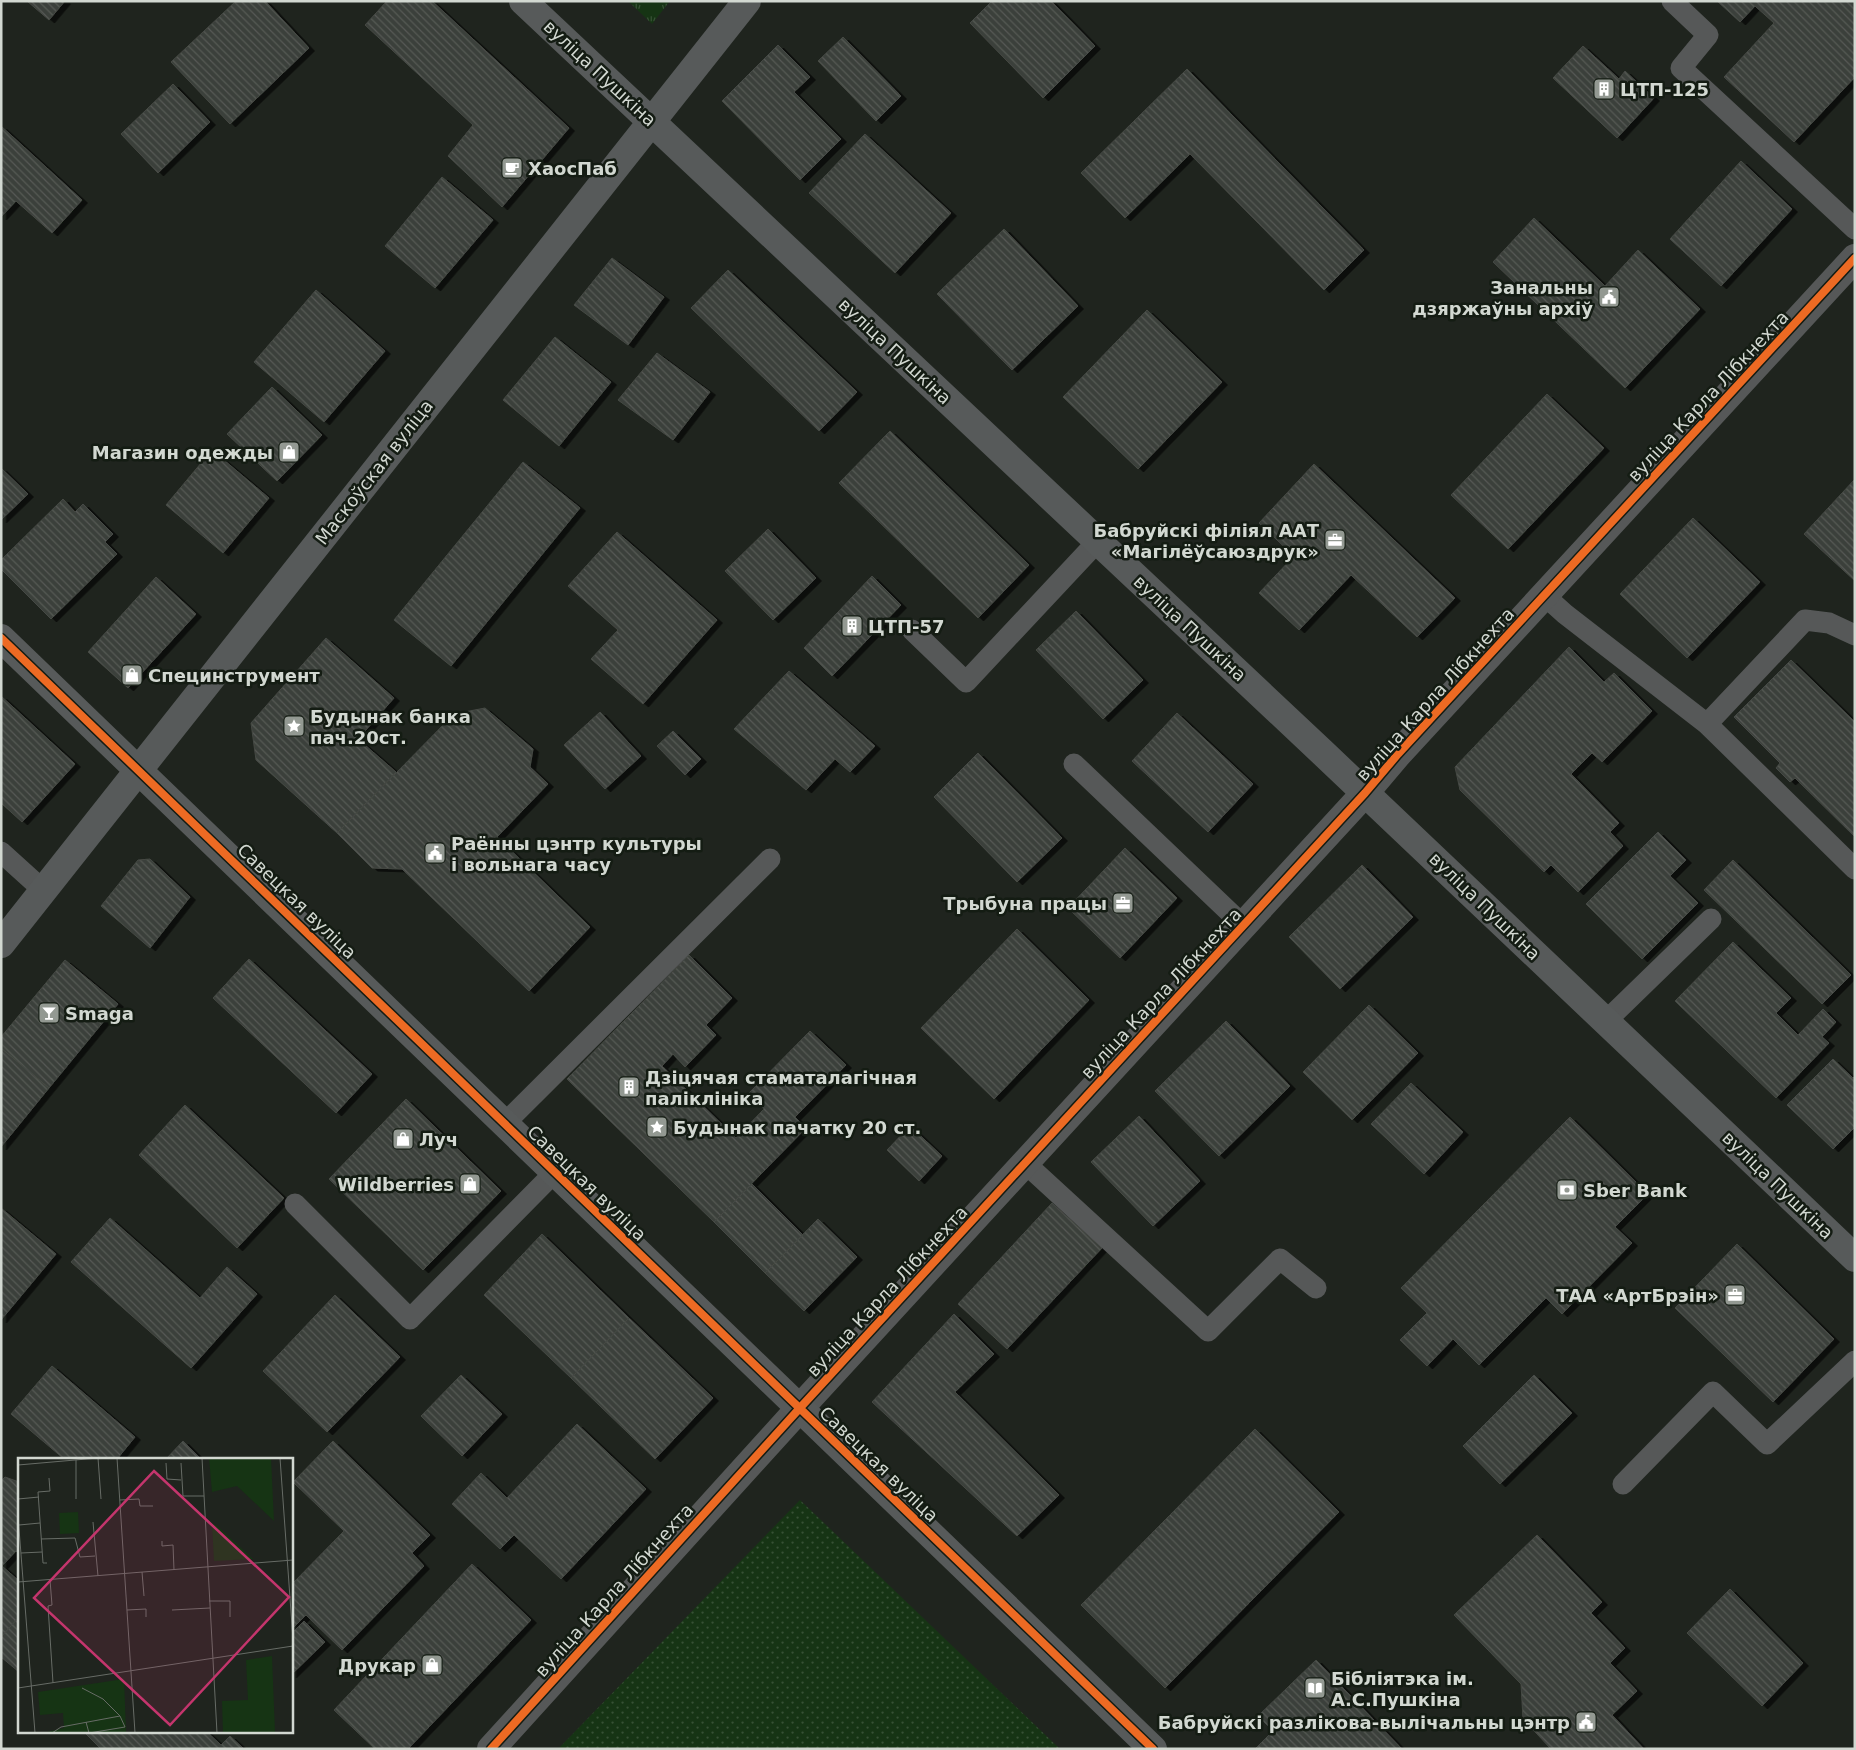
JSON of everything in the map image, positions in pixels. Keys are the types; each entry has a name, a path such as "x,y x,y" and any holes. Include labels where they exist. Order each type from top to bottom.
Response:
{"street":[{"name":"вуліца Пушкіна","path":"523,1 1365,792 1855,1258"},
{"name":"Маскоўская вуліца","path":"1,944 747,1"},
{"name":"вуліца Карла Лібкнехта","path":"491,1749 1398,754 1855,258"},
{"name":"Савецкая вуліца","path":"1,638 139,769 504,1124 1153,1749"}],"lane":[{"path":"1672,1 1708,35 1681,68 1855,229"},
{"path":"912,630 966,682 1098,541"},
{"path":"1545,596 1565,614 1707,724 1855,869"},
{"path":"1707,724 1804,620 1829,623 1855,635"},
{"path":"1074,764 1244,925"},
{"path":"1,852 43,890"},
{"path":"504,1124 770,859"},
{"path":"1606,1021 1711,919"},
{"path":"1025,1163 1208,1331 1280,1258 1316,1288"},
{"path":"296,1204 410,1319 555,1172"},
{"path":"1623,1484 1713,1392 1766,1444 1855,1361"}],"green space":[{"path":"628,1 670,1 652,24"},
{"path":"800,1500 1060,1749 558,1749"}],"building":[{"path":"27,1 65,1 49,20"},
{"path":"236,1 265,1 309,48 230,124 171,62"},
{"path":"387,1 432,1 569,128 502,207 448,156 473,125 365,25"},
{"path":"992,1 1051,1 1095,46 1043,98 970,23"},
{"path":"1717,1 1855,1 1855,77 1794,142 1724,77 1774,23 1755,6 1740,22"},
{"path":"843,37 901,96 876,121 818,61"},
{"path":"778,45 810,77 794,92 841,139 800,180 722,101"},
{"name":"ЦТП-125","path":"1583,46 1619,79 1625,71 1654,98 1617,138 1553,78"},
{"path":"1187,69 1364,250 1324,290 1190,154 1125,218 1081,173"},
{"path":"173,84 210,122 158,173 121,134"},
{"path":"1,126 82,200 52,233 16,201 1,217"},
{"path":"865,134 951,213 895,273 809,193"},
{"path":"1741,161 1792,209 1721,286 1670,239"},
{"path":"442,177 493,220 435,288 385,246"},
{"name":"Занальны дзяржаўны архіў","path":"1534,218 1605,286 1638,250 1700,309 1625,388 1493,262"},
{"path":"1004,229 1078,306 1012,370 937,294"},
{"path":"612,258 664,297 628,345 574,305"},
{"path":"728,270 857,392 819,431 691,308"},
{"path":"316,290 385,351 324,422 254,362"},
{"path":"1147,310 1222,382 1138,469 1063,397"},
{"path":"555,337 611,382 559,446 503,400"},
{"path":"657,353 710,392 673,440 618,400"},
{"path":"272,387 322,435 277,481 227,434"},
{"path":"1547,394 1604,448 1508,549 1451,495"},
{"path":"890,431 1029,565 978,618 839,483"},
{"path":"212,450 269,498 223,553 166,505"},
{"path":"523,462 580,508 451,666 394,620"},
{"name":"Бабруйскі філіял ААТ «Магілёўсаюздрук»","path":"1314,464 1455,598 1417,637 1351,575 1299,630 1259,593 1294,556 1259,523"},
{"path":"1,468 28,494 1,520"},
{"path":"1855,479 1855,581 1804,534"},
{"path":"63,499 75,512 83,504 113,534 105,542 117,554 51,619 1,569 1,560"},
{"path":"1693,518 1760,582 1687,658 1620,594"},
{"path":"768,529 816,578 773,620 725,571"},
{"path":"617,532 717,620 643,704 591,659 618,630 568,586"},
{"name":"ЦТП-57","path":"872,576 901,605 832,676 804,648"},
{"path":"156,577 196,614 128,688 88,652"},
{"path":"1076,611 1143,680 1103,719 1036,650"},
{"path":"326,638 394,698 358,739 396,772 337,833 256,760 251,723"},
{"path":"1569,647 1604,682 1614,673 1652,711 1602,762 1592,753 1571,774 1619,823 1610,832 1623,846 1578,892 1551,865 1544,872 1460,790 1455,767"},
{"path":"1791,660 1855,722 1855,837 1795,778 1790,782 1776,768 1780,763 1734,717"},
{"path":"789,671 875,746 850,772 835,759 806,790 734,729"},
{"path":"1,696 75,764 22,822 1,803"},
{"name":"Раённы цэнтр культуры і вольнага часу","path":"485,708 533,749 530,767 548,784 497,837 590,927 529,991 402,869 372,868 337,833 454,714"},
{"path":"600,712 641,756 605,789 564,745"},
{"path":"1177,713 1253,784 1208,832 1132,761"},
{"path":"673,731 701,759 685,775 657,746"},
{"path":"978,753 1062,838 1017,882 934,797"},
{"path":"1658,832 1686,860 1670,876 1698,903 1642,959 1586,904"},
{"name":"Трыбуна працы","path":"1125,848 1177,898 1120,958 1068,908"},
{"path":"150,859 190,897 150,948 101,906 138,860"},
{"path":"1733,860 1851,975 1822,1004 1704,890"},
{"path":"1362,865 1413,917 1340,989 1289,937"},
{"path":"1017,929 1089,1000 994,1099 921,1028"},
{"path":"1733,942 1791,998 1776,1013 1798,1035 1823,1009 1836,1022 1822,1037 1829,1043 1776,1098 1675,1001"},
{"name":"Дзіцячая стаматалагічная паліклініка","path":"689,955 732,998 706,1025 716,1035 685,1067 673,1054 662,1066 736,1138 764,1109 748,1094 810,1031 846,1065 795,1117 806,1128 714,1222 567,1079"},
{"path":"249,959 372,1074 336,1113 213,998"},
{"path":"65,960 118,1004 49,1088 1,1048 1,1037"},
{"path":"1369,1005 1418,1053 1352,1120 1303,1072"},
{"path":"1226,1021 1290,1086 1219,1156 1155,1091"},
{"path":"1,1048 49,1088 1,1147"},
{"path":"1833,1059 1853,1078 1855,1076 1855,1127 1833,1149 1787,1105"},
{"path":"1411,1083 1463,1132 1424,1174 1371,1124"},
{"path":"406,1099 501,1191 423,1270 329,1179"},
{"path":"185,1105 284,1198 237,1248 139,1155"},
{"path":"1139,1116 1200,1181 1153,1226 1091,1162"},
{"path":"1570,1117 1648,1194 1615,1227 1632,1243 1562,1314 1546,1298 1479,1365 1453,1339 1427,1366 1400,1340 1427,1313 1401,1288"},
{"path":"910,1126 942,1156 919,1181 887,1150"},
{"path":"752,1184 803,1235 765,1273 714,1222"},
{"path":"1052,1203 1102,1248 1007,1349 958,1304"},
{"path":"1,1208 56,1254 1,1320"},
{"path":"110,1218 200,1298 227,1267 257,1294 191,1368 71,1262"},
{"path":"818,1219 857,1257 804,1311 765,1273"},
{"path":"542,1234 629,1318 571,1378 484,1295"},
{"path":"1737,1244 1834,1339 1773,1402 1675,1308"},
{"path":"335,1295 400,1357 327,1432 263,1371"},
{"path":"954,1314 994,1354 955,1392 1059,1495 1017,1536 872,1402"},
{"path":"629,1318 713,1398 655,1459 571,1378"},
{"path":"52,1366 135,1437 118,1458 63,1458 11,1414"},
{"path":"461,1375 502,1414 462,1456 421,1416"},
{"path":"1534,1375 1572,1413 1500,1484 1463,1446"},
{"path":"577,1424 646,1489 561,1579 514,1535 500,1549 452,1504 481,1473 507,1498"},
{"path":"1255,1429 1339,1512 1165,1688 1081,1605"},
{"path":"183,1441 200,1458 167,1458"},
{"path":"333,1441 430,1535 412,1553 424,1566 342,1650 306,1615 292,1629 292,1584 344,1531 293,1482"},
{"path":"5,1477 18,1482 18,1552 16,1551 2,1566 18,1580 18,1618 1,1637 1,1481"},
{"path":"1537,1535 1602,1602 1591,1613 1625,1648 1610,1663 1637,1691 1612,1715 1644,1749 1551,1749 1523,1719 1521,1684 1454,1615"},
{"name":"Друкар","path":"472,1564 531,1620 408,1749 375,1749 334,1710"},
{"path":"1730,1589 1803,1663 1762,1706 1687,1633"},
{"path":"18,1618 18,1671 1,1657 1,1637"},
{"path":"304,1621 325,1642 292,1674 292,1633"},
{"name":"Бібліятэка ім. А.С.Пушкіна","path":"1316,1660 1402,1749 1255,1749 1273,1731 1258,1716"},
{"path":"84,1732 207,1732 221,1745 230,1736 244,1749 101,1749"}],"cycle path":[{"path":"491,1749 799,1409 1365,793 1398,754 1855,258"},
{"path":"1,638 1153,1749"}],"place":[{"name":"ЦТП-125","path":"1604,89"},
{"name":"ХаосПаб","path":"512,168"},
{"name":"Занальны дзяржаўны архіў","path":"1609,297"},
{"name":"Магазин одежды","path":"289,452"},
{"name":"Бабруйскі філіял ААТ «Магілёўсаюздрук»","path":"1335,540"},
{"name":"ЦТП-57","path":"852,626"},
{"name":"Специнструмент","path":"132,675"},
{"name":"Будынак банка пач.20ст.","path":"294,726"},
{"name":"Раённы цэнтр культуры і вольнага часу","path":"435,853"},
{"name":"Трыбуна працы","path":"1123,903"},
{"name":"Smaga","path":"49,1013"},
{"name":"Дзіцячая стаматалагічная паліклініка","path":"629,1087"},
{"name":"Будынак пачатку 20 ст.","path":"657,1127"},
{"name":"Луч","path":"403,1139"},
{"name":"Wildberries","path":"470,1184"},
{"name":"Sber Bank","path":"1567,1190"},
{"name":"ТАА «АртБрэін»","path":"1735,1295"},
{"name":"Друкар","path":"432,1665"},
{"name":"Бібліятэка ім. А.С.Пушкіна","path":"1315,1688"},
{"name":"Бабруйскі разлікова-вылічальны цэнтр","path":"1586,1722"}]}
